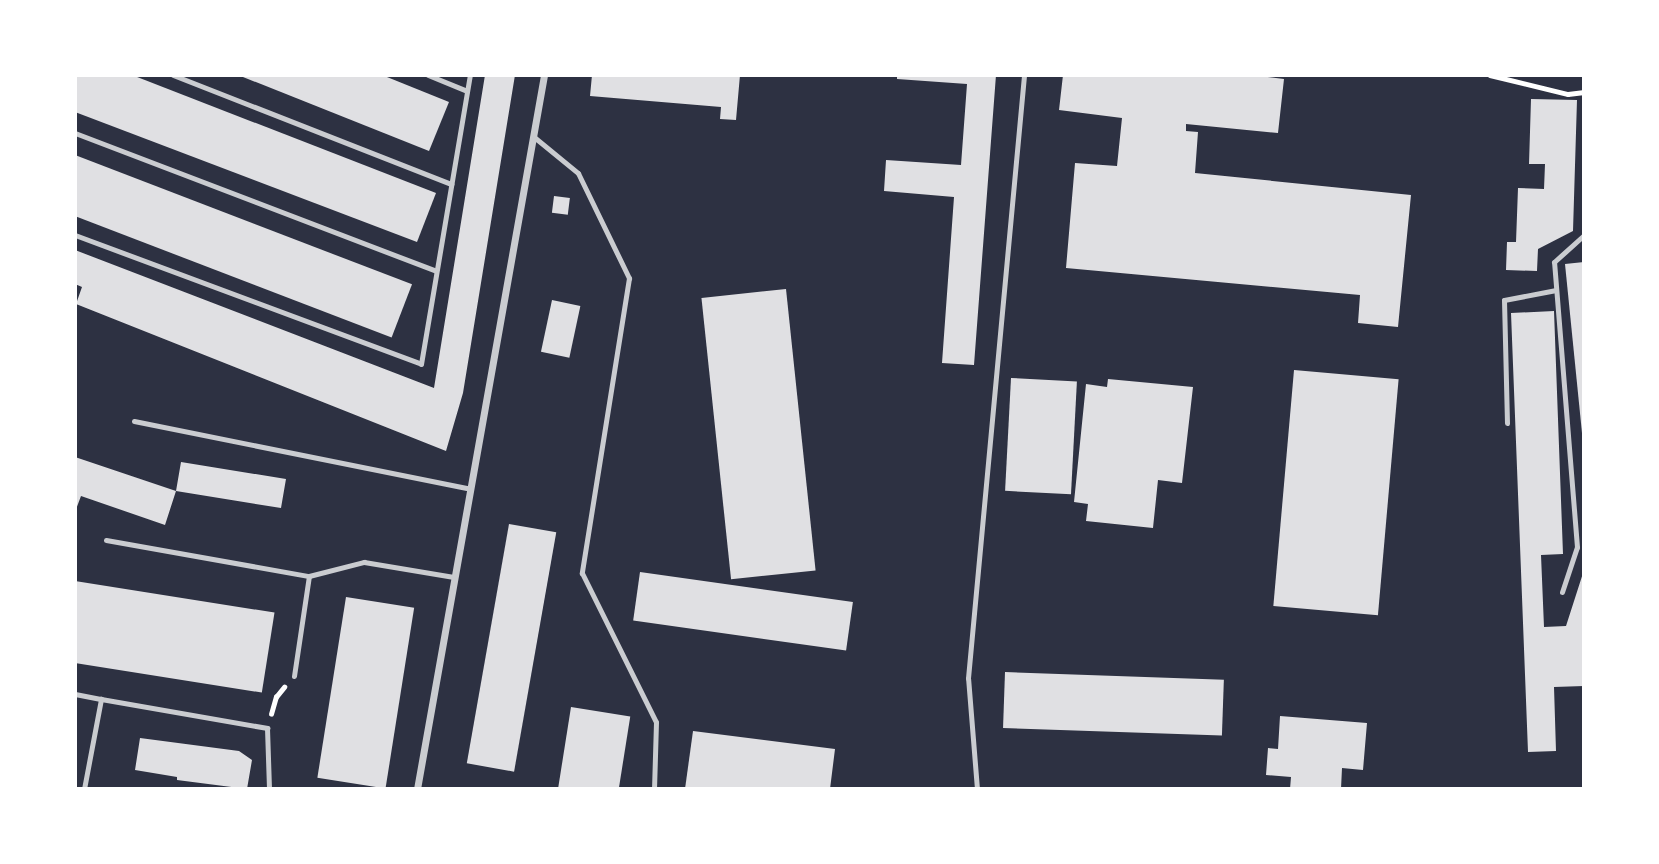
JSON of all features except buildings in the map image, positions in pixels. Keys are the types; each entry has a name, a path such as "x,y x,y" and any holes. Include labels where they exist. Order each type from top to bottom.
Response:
{"street":[{"path":"416,789 544,75"}],"lane":[{"path":"173,75 451,184"},
{"path":"428,75 467,91"},
{"path":"75,235 421,364 470,75"},
{"path":"977,789 968,678 1024,75"},
{"path":"75,133 436,271"},
{"path":"534,137 578,173 629,278 582,573 656,722 654,789"},
{"path":"1562,592 1577,547 1554,262 1584,235"},
{"path":"1507,423 1504,300 1556,290"},
{"path":"134,421 470,489"},
{"path":"106,540 309,576 364,562 454,577"},
{"path":"294,676 309,576"},
{"path":"75,694 267,728 269,789"},
{"path":"84,789 100,699"}],"path":[{"path":"1490,75 1568,94 1584,92"},
{"path":"267,728 276,697 294,676"}]}
